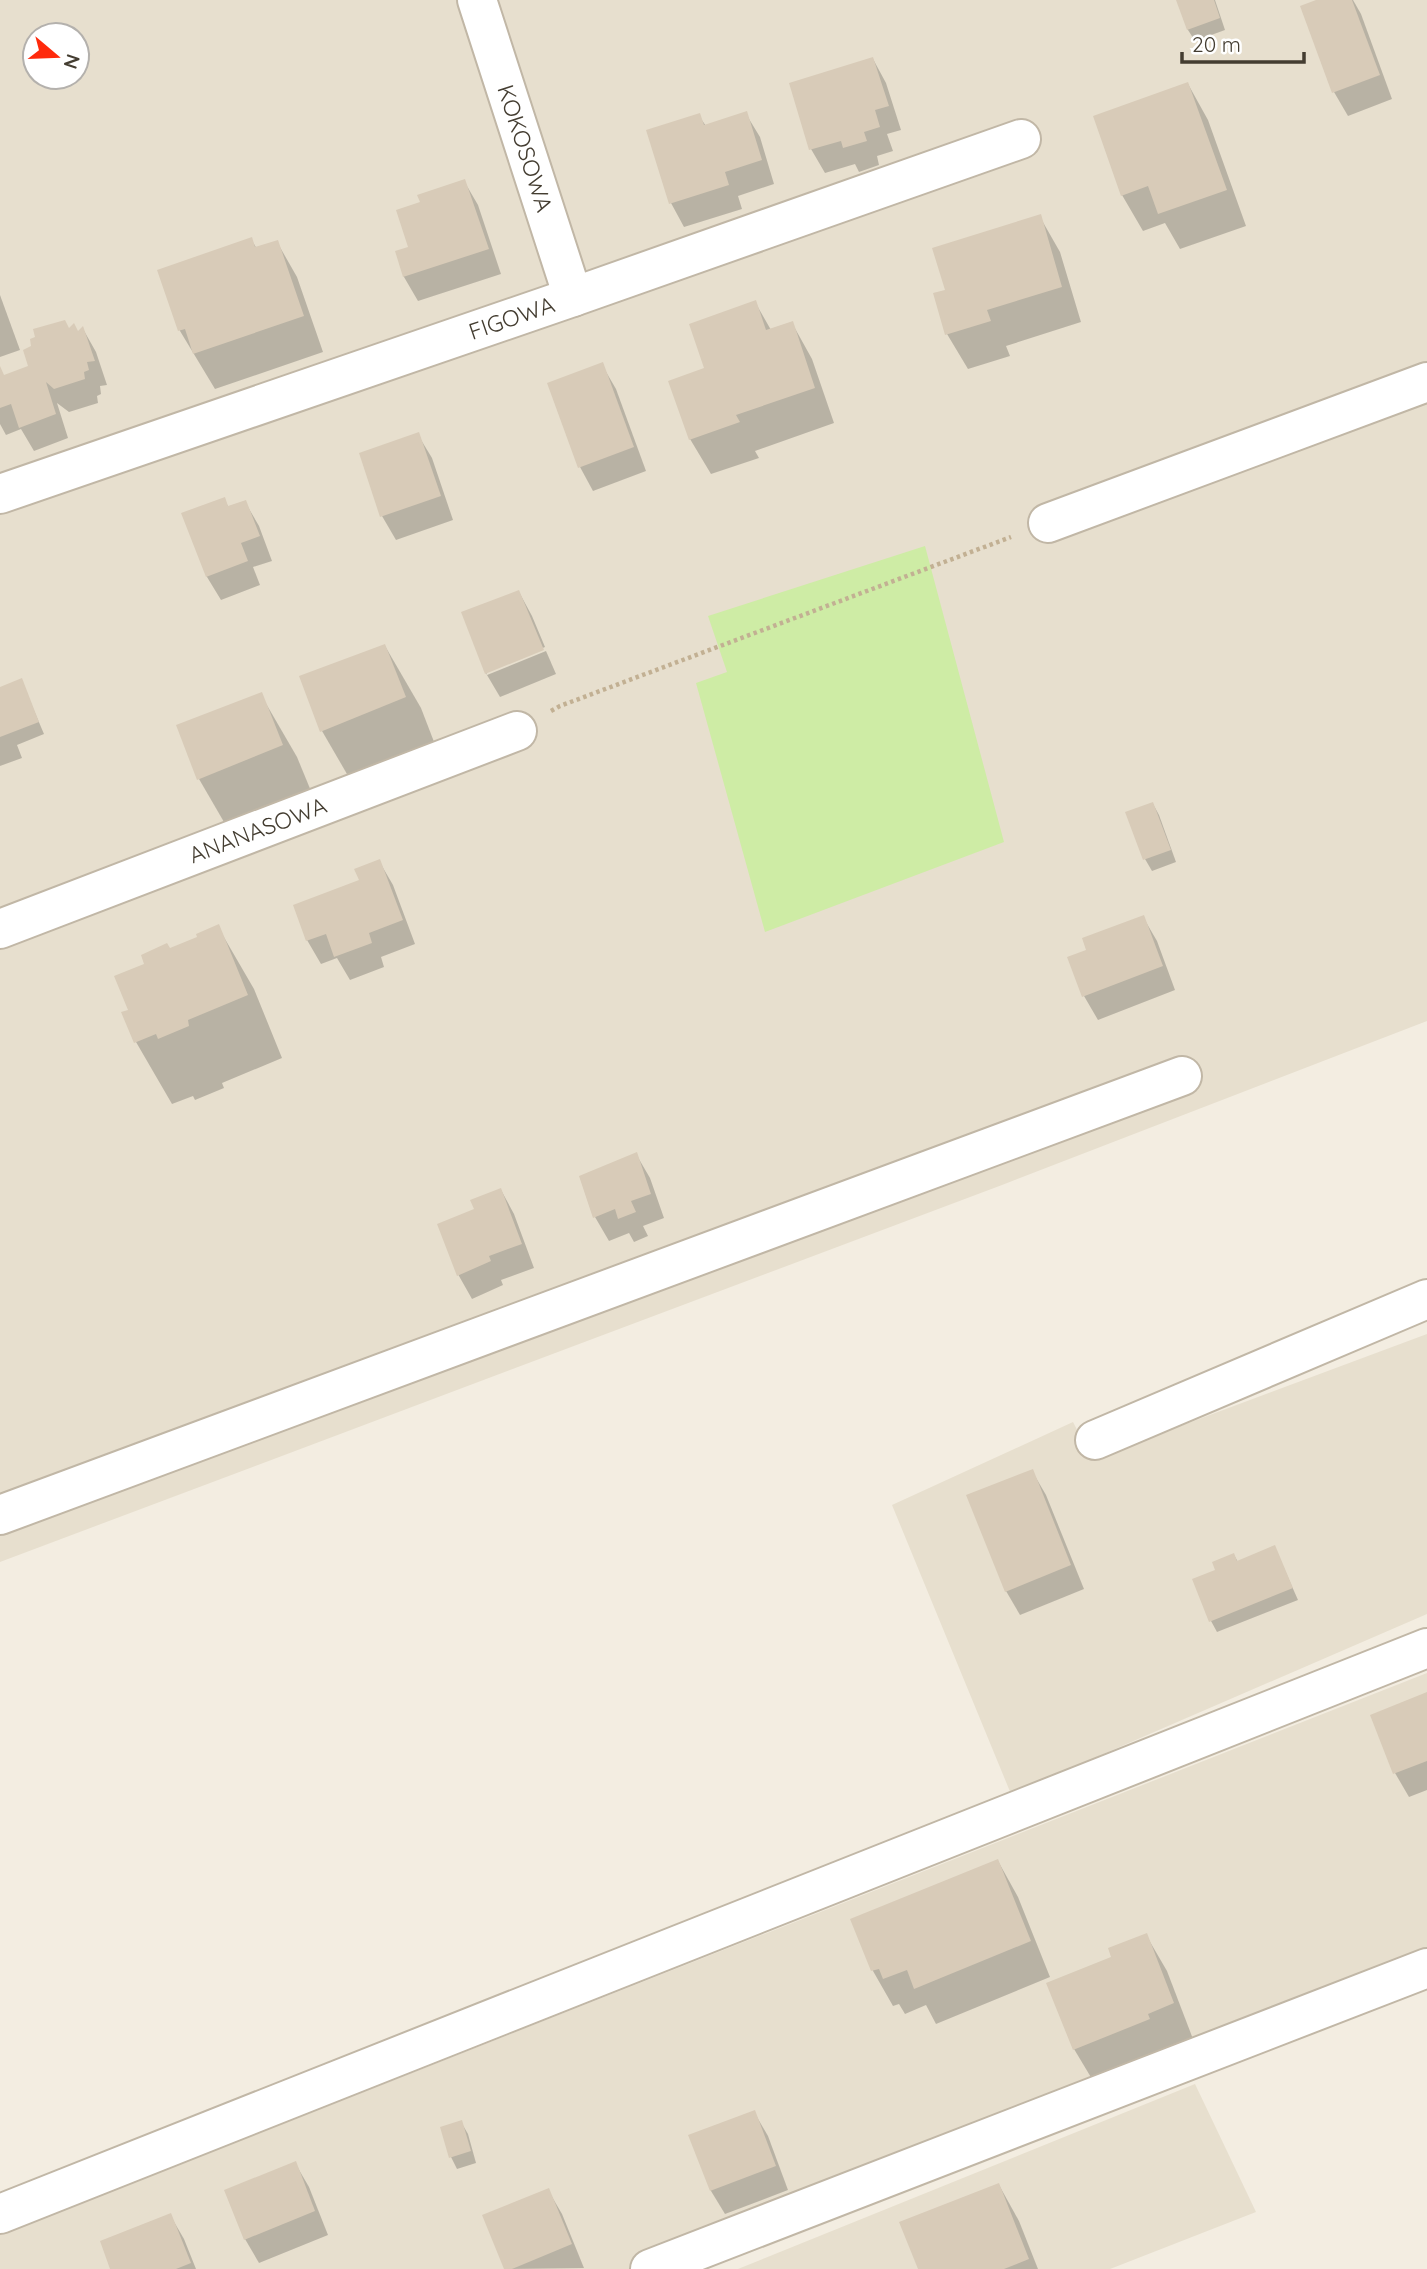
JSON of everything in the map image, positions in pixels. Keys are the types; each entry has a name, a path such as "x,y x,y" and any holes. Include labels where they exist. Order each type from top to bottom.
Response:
{"street":[{"name":"KOKOSOWA","path":"477,0 573,297"},
{"name":"FIGOWA","path":"0,494 573,297 1021,139"},
{"path":"1048,523 1427,382"},
{"name":"ANANASOWA","path":"0,929 517,731"},
{"path":"0,1516 1182,1076"},
{"path":"1095,1440 1427,1299"},
{"path":"0,2214 1427,1648"},
{"path":"650,2269 1427,1968"}],"path":[{"path":"517,731 560,706 1048,523"}],"shaded area":[{"path":"0,0 1427,0 1427,1021 1002,1185 0,1562"},
{"path":"1427,1334 1427,1614 1011,1794 892,1505 1073,1422 1092,1459"},
{"path":"1427,1673 1427,1969 654,2269 0,2269 0,2235"},
{"path":"1195,2084 1256,2212 1110,2269 738,2269"}],"green space":[{"path":"925,546 1004,842 765,932 696,683 727,672 708,616"}],"building":[{"path":"1176,0 1214,0 1220,18 1187,30"},
{"path":"1316,0 1352,0 1380,75 1332,93 1300,6"},
{"path":"873,57 889,106 875,110 880,127 864,132 867,141 843,148 841,141 809,150 789,83"},
{"path":"1188,82 1227,190 1158,214 1148,186 1121,196 1093,116"},
{"path":"747,111 762,160 725,172 729,185 669,204 646,130 700,113 704,125"},
{"path":"465,179 489,249 403,277 395,251 408,247 396,210 420,202 417,195"},
{"path":"1041,214 1062,287 987,310 991,321 945,335 933,293 945,290 932,248"},
{"path":"252,237 255,247 278,240 304,316 193,354 185,329 178,331 157,270"},
{"path":"756,300 766,330 793,321 815,388 736,415 740,422 689,440 668,381 704,368 689,324"},
{"path":"65,320 69,328 74,323 78,331 83,326 95,361 87,362 89,370 84,372 85,379 54,389 46,382 56,414 19,428 11,404 0,408 0,366 4,375 28,366 23,350 31,346 30,339 35,337 33,329"},
{"path":"603,362 634,447 578,468 547,383"},
{"path":"419,432 441,496 380,517 359,453"},
{"path":"225,497 228,506 246,500 260,536 241,543 248,561 206,577 181,513"},
{"path":"519,590 544,650 485,674 461,612"},
{"path":"385,644 406,697 320,732 299,676"},
{"path":"22,678 39,722 0,737 0,687"},
{"path":"262,692 283,745 197,780 176,725"},
{"path":"1153,802 1171,850 1143,860 1125,812"},
{"path":"380,859 403,920 369,933 372,943 334,957 326,934 306,941 293,905 359,880 354,869"},
{"path":"1144,915 1163,966 1082,997 1067,957 1086,950 1082,938"},
{"path":"219,924 248,995 188,1020 189,1026 158,1039 156,1034 134,1043 121,1012 128,1010 114,976 144,964 141,955 167,943 170,948"},
{"path":"637,1152 651,1194 631,1201 636,1212 618,1219 615,1209 593,1218 579,1176"},
{"path":"501,1188 522,1244 489,1256 491,1261 457,1276 437,1224 474,1209 470,1200"},
{"path":"1033,1469 1071,1565 1005,1592 966,1495"},
{"path":"1275,1545 1293,1588 1209,1622 1192,1579 1215,1570 1212,1562 1234,1553 1237,1561"},
{"path":"1427,1692 1427,1761 1393,1774 1370,1715"},
{"path":"998,1859 1031,1941 914,1989 907,1970 883,1979 879,1969 871,1971 850,1919"},
{"path":"1147,1933 1174,2003 1148,2014 1150,2019 1073,2050 1046,1983 1111,1957 1108,1948"},
{"path":"755,2110 776,2166 710,2191 688,2135"},
{"path":"462,2120 471,2151 449,2158 440,2127"},
{"path":"296,2161 315,2211 244,2240 224,2190"},
{"path":"999,2183 1029,2259 1004,2269 918,2269 899,2222"},
{"path":"549,2188 572,2244 512,2269 504,2269 482,2215"},
{"path":"171,2213 191,2263 176,2269 110,2269 100,2241"}]}
